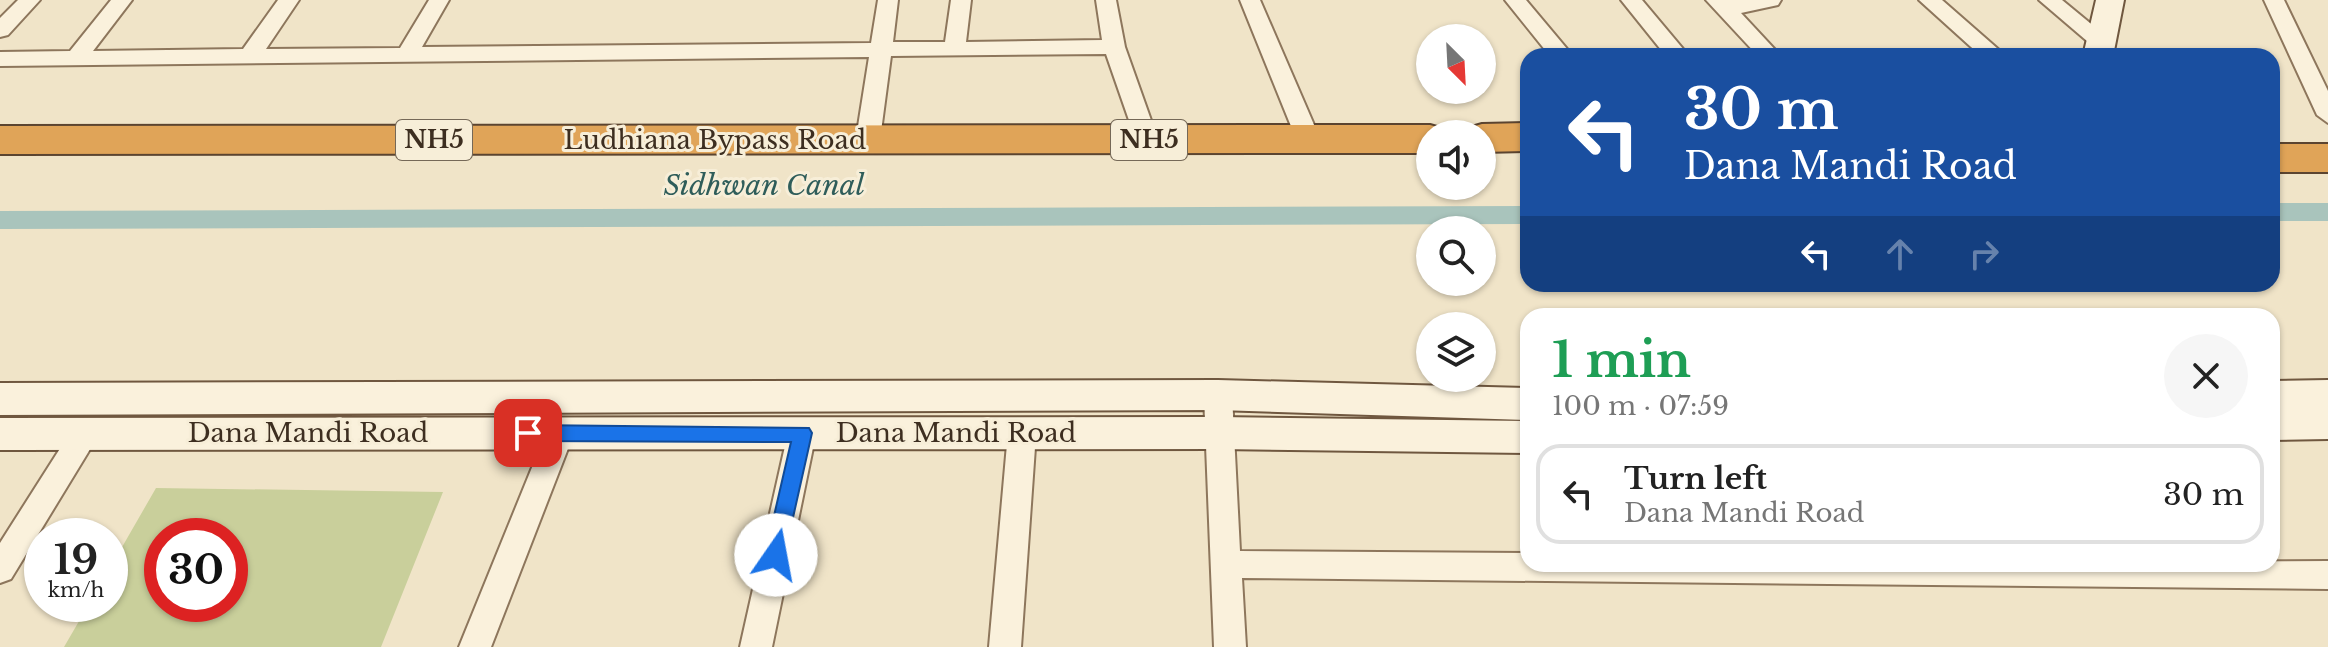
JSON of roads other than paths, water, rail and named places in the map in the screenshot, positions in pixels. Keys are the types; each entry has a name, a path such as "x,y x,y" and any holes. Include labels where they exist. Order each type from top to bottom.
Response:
{"highway":[{"path":"1496,138 1520,137"},
{"name":"Ludhiana Bypass Road","path":"0,140 1416,139"},
{"path":"2280,141 2328,141"},
{"path":"1496,154 1520,154"},
{"name":"Ludhiana Bypass Road","path":"0,156 1416,155"},
{"path":"2280,158 2328,158"}],"street":[{"path":"0,30 30,0"},
{"path":"75,59 122,0"},
{"path":"249,57 289,0"},
{"path":"406,56 439,0"},
{"path":"868,139 888,0 873,0"},
{"path":"954,51 961,0"},
{"path":"1106,0 1114,47 1146,140"},
{"path":"1250,0 1309,141"},
{"path":"1515,0 1555,48"},
{"path":"1631,0 1671,48"},
{"path":"1721,5 1771,0"},
{"path":"1929,0 1986,48"},
{"path":"2049,0 2099,48"},
{"path":"2100,48 2110,0"},
{"path":"2274,0 2328,115"},
{"path":"1721,5 1762,48"},
{"path":"0,59 879,52 1114,47"},
{"path":"0,399 1218,395 1520,404"},
{"path":"1218,395 1230,647"},
{"path":"2280,396 2328,395"},
{"path":"2280,424 2328,423"},
{"path":"0,569 85,433"},
{"path":"475,647 560,433"},
{"path":"756,647 802,433"},
{"path":"1005,647 1022,433"},
{"name":"Dana Mandi Road","path":"0,434 1219,433 1520,437"},
{"path":"1226,564 1520,567"},
{"path":"2027,572 2328,575"}],"waterway":[{"name":"Sidhwan Canal","path":"2280,212 2328,212"},
{"name":"Sidhwan Canal","path":"0,220 1520,215"}]}
